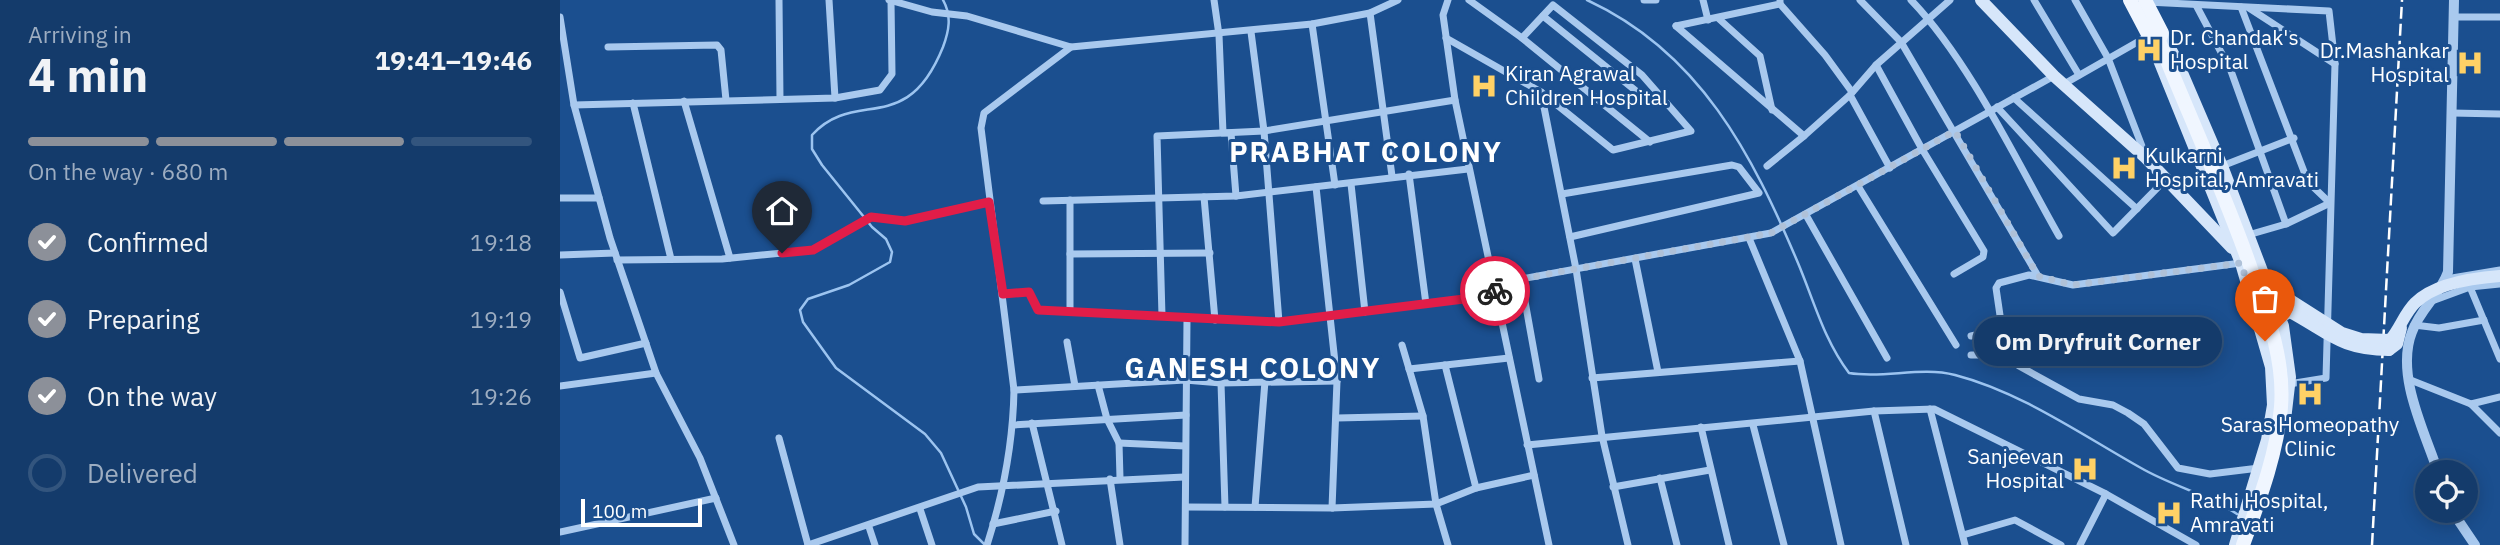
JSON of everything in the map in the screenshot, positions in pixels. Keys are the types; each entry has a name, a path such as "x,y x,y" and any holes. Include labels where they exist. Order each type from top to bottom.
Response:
{"main road":[{"path":"1981,0 2059,80 2146,158 2239,259"},
{"path":"2130,0 2167,60 2224,192 2271,328 2279,360 2281,407 2269,466 2243,545"},
{"path":"2146,1 2154,37 2239,259 2265,341 2274,383 2267,440 2235,545"},
{"path":"2154,37 2178,61 2222,166 2283,326 2290,384 2281,443 2250,545"},
{"path":"2271,328 2278,318 2290,312 2304,313 2361,339 2390,340 2401,328 2414,305 2427,293 2467,281 2500,276"},
{"path":"2254,277 2304,313 2334,340 2353,347 2389,350 2397,345 2401,328"}],"street":[{"path":"779,0 780,99"},
{"path":"829,0 835,97"},
{"path":"1214,0 1219,35 1223,132 1231,133"},
{"path":"575,105 835,97 880,90 892,75 890,1 932,12 967,16 1071,47 1251,32 1312,24 1370,13 1398,0"},
{"path":"1448,0 1443,15 1455,100 1549,545"},
{"path":"1469,0 1521,38 1650,142"},
{"path":"1644,0 1656,0"},
{"path":"1703,0 1708,20"},
{"path":"1860,0 1902,42 2038,276"},
{"path":"1911,0 1930,19 1989,111 2059,236"},
{"path":"1767,166 1804,136 1851,93 1876,65 1950,0"},
{"path":"2034,0 2080,75"},
{"path":"2075,0 2108,58 2146,158"},
{"path":"2434,460 2408,379 2408,351 2414,326 2445,280 2454,0"},
{"path":"2146,1 2329,11 2335,64 2326,378 2290,384"},
{"path":"1804,136 1676,26 1780,2 1832,64 1851,93 1890,168"},
{"path":"1446,38 1541,92 1613,150 1691,131 1642,75 1553,5 1521,38"},
{"path":"2196,5 2231,71 2286,224"},
{"path":"2245,7 2335,64"},
{"path":"2245,7 2308,182 2330,203"},
{"path":"1370,13 1392,176"},
{"path":"1543,16 1646,99 1662,100"},
{"path":"560,17 575,105 616,257 656,373 700,458 734,545"},
{"path":"2453,17 2500,17"},
{"path":"1718,18 1759,56 1773,112"},
{"path":"1312,24 1335,185"},
{"path":"1251,32 1270,193 1279,322"},
{"path":"1494,284 1771,233 2014,98 2059,80 2080,75 2108,58 2154,37"},
{"path":"608,47 717,44 721,50 726,100"},
{"path":"987,545 1003,487 1013,425 1014,390 981,128 984,113 1071,47"},
{"path":"1876,65 1922,149 1984,251 1983,257 1954,274"},
{"path":"1541,92 1576,269 1602,436 1628,545"},
{"path":"2014,98 2137,209"},
{"path":"1162,316 1157,136 1264,131 1455,100"},
{"path":"684,101 730,258"},
{"path":"633,103 671,259"},
{"path":"1997,107 2112,233 2166,179"},
{"path":"2452,113 2500,114"},
{"path":"1231,133 1236,196"},
{"path":"2222,166 2294,138"},
{"path":"1562,194 1732,165 1739,167 1759,193 1570,237"},
{"path":"1043,201 1236,196 1468,169"},
{"path":"1409,174 1426,304"},
{"path":"1350,184 1366,312"},
{"path":"1858,186 1955,345"},
{"path":"1316,187 1337,381 1332,508"},
{"path":"1204,197 1214,320"},
{"path":"560,198 599,198"},
{"path":"1070,200 1070,311"},
{"path":"560,255 730,258 813,250 871,217 905,221 989,202"},
{"path":"2248,235 2286,224 2330,203"},
{"path":"1805,215 1887,358"},
{"path":"1749,237 1800,360 1841,545"},
{"path":"1070,254 1210,253"},
{"path":"1635,259 1658,372"},
{"path":"2239,259 2073,285 2029,275 1997,285 2002,329 2019,366 2079,399 2113,405 2128,413 2153,434 2178,468 2210,474 2260,468"},
{"path":"2445,280 2472,272 2500,270"},
{"path":"1521,279 1539,379"},
{"path":"2432,301 2470,287 2500,284"},
{"path":"2470,287 2500,359"},
{"path":"560,292 580,358 646,343"},
{"path":"1003,294 1029,292 1038,310 1279,322 1496,295"},
{"path":"1185,545 1187,319"},
{"path":"2414,326 2439,328 2484,320"},
{"path":"1972,336 2002,329"},
{"path":"1067,342 1075,386"},
{"path":"1402,345 1423,416 1436,503 1448,545"},
{"path":"1971,355 2010,350"},
{"path":"1409,369 1510,358"},
{"path":"1592,378 1800,360"},
{"path":"1445,365 1476,488"},
{"path":"560,386 656,373"},
{"path":"2408,379 2471,404 2500,433"},
{"path":"1014,390 1185,380 1221,383 1337,381"},
{"path":"1255,507 1265,381"},
{"path":"1221,383 1225,507"},
{"path":"1098,385 1107,419 1119,443 1120,478"},
{"path":"2471,404 2500,397"},
{"path":"1930,409 1965,545"},
{"path":"1527,446 1602,436 1753,425 1874,411 1940,410 2106,494 2196,545"},
{"path":"1874,411 1906,545"},
{"path":"1013,425 1186,415"},
{"path":"1337,418 1423,416"},
{"path":"1032,423 1056,511 1062,545"},
{"path":"1753,425 1784,545"},
{"path":"1701,428 1729,545"},
{"path":"779,438 808,545 869,527 978,487 1120,478 1184,477"},
{"path":"1119,443 1185,446"},
{"path":"1614,487 1710,470"},
{"path":"1186,507 1332,508 1436,503 1476,488 1534,475"},
{"path":"1660,478 1676,545"},
{"path":"1110,479 1120,545"},
{"path":"2080,545 2106,494"},
{"path":"560,532 716,498"},
{"path":"920,509 932,545"},
{"path":"993,524 1056,511"},
{"path":"1963,535 2015,520 2061,545"},
{"path":"2459,523 2470,542"},
{"path":"869,527 875,545"}],"waterway":[{"path":"943,0 949,18 945,41 929,75 913,93 897,103 846,114 829,121 812,135 812,149 822,165 872,227 886,239 892,252 890,262 849,285 808,299 800,310 803,322 836,368 925,434 941,453 966,507 974,534 985,545"},
{"path":"1587,0 1627,22 1661,48 1691,77 1718,110 1762,183 1826,334 1849,373 1876,375 1929,372 1955,375 1980,383 2027,403 2153,474 2237,514"}],"railway":[{"path":"2372,545 2402,0"}],"way so far":[{"path":"1495,291 1494,284 1771,233 1955,131 2038,276 2054,283 2073,285 2241,263 2265,341"}],"place":[{"name":"Dr. Chandak's Hospital","path":"2149,50"},
{"name":"Dr.Mashankar Hospital","path":"2470,63"},
{"name":"Kiran Agrawal Children Hospital","path":"1484,86"},
{"name":"Kulkarni Hospital, Amravati","path":"2124,168"},
{"name":"Om Dryfruit Corner","path":"2265,341"},
{"name":"Saras Homeopathy Clinic","path":"2310,394"},
{"name":"Sanjeevan Hospital","path":"2085,469"},
{"name":"Rathi Hospital, Amravati","path":"2169,513"}],"district":[{"name":"PRABHAT COLONY","path":"1366,152"},
{"name":"GANESH COLONY","path":"1253,368"}],"route":[{"path":"782,253 817,249 851,226 871,217 913,220 989,202 1003,294 1029,292 1038,310 1279,322 1496,295 1495,291"}]}
